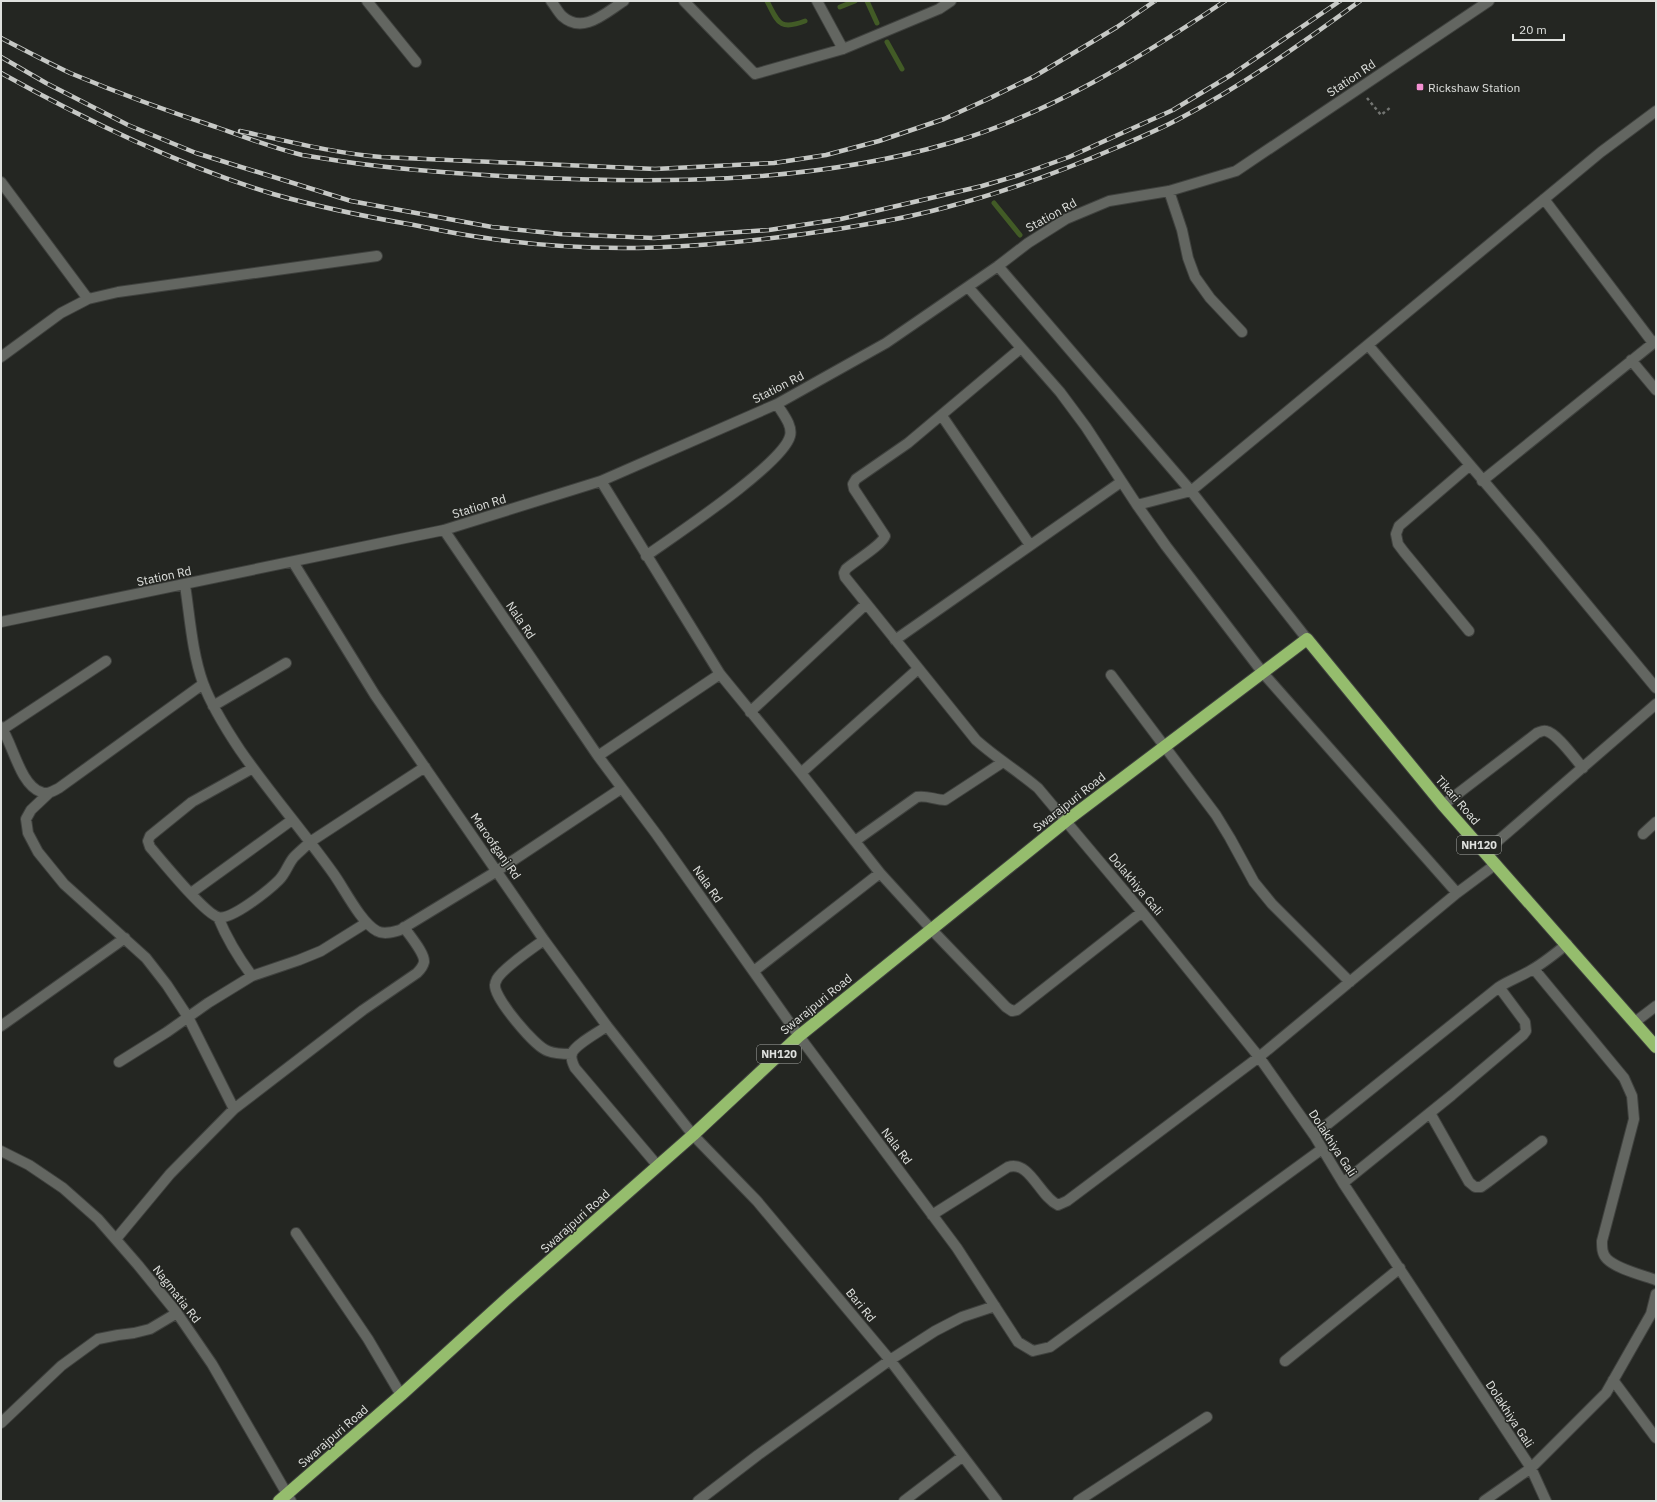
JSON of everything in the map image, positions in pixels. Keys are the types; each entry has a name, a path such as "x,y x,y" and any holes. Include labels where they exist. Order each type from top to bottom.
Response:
{"highway":[{"name":"Swarajpuri Road","path":"285,1499 656,1166 693,1135 798,1036 1066,821 1307,639"},
{"name":"Tikari Road","path":"1307,639 1443,805 1636,1022 1656,1047"}],"street":[{"path":"367,1 416,62"},
{"path":"551,1 562,16 573,23 583,24 594,20 624,1"},
{"path":"684,1 755,74 843,49 939,9 951,1"},
{"path":"817,1 843,49"},
{"name":"Station Rd","path":"1,622 444,530 601,481 777,404 886,344 998,266 1028,243 1080,213 1109,201 1169,191 1236,171 1489,1"},
{"path":"1137,505 1191,491 1601,152 1656,111"},
{"path":"1,182 88,299"},
{"path":"1169,191 1182,230 1188,258 1195,277 1210,298 1242,332"},
{"path":"1482,481 1654,342 1544,199"},
{"path":"1,357 61,313 88,299 118,292 377,256"},
{"path":"998,266 1191,491 1307,639"},
{"path":"968,286 1060,392 1086,427 1121,482 1166,546 1263,672 1457,893"},
{"path":"1368,345 1469,466 1538,545 1656,688"},
{"path":"1021,348 942,416 1030,545"},
{"path":"1631,360 1656,390"},
{"path":"646,556 737,490 778,455 786,446 791,435 789,424 777,404"},
{"name":"Dolakhiya Gali","path":"942,416 908,443 861,475 853,484 854,489 885,536 884,539 846,569 844,573 845,577 976,740 1038,788 1142,912 1259,1057 1314,1135 1343,1183 1531,1468 1546,1501"},
{"path":"1469,466 1399,526 1396,534 1398,544 1404,552 1469,631"},
{"path":"601,481 720,674 880,873 1006,1007 1012,1011 1025,1005 1142,912"},
{"path":"895,640 1121,482"},
{"name":"Nala Rd","path":"444,530 598,756 754,971 798,1036 957,1248 1018,1342 1033,1351 1050,1347 1322,1149"},
{"name":"Maroofganj Rd","path":"293,562 375,695 544,940 607,1026 693,1135"},
{"path":"185,585 194,655 203,684 213,706 226,729 253,768 334,874 366,923 377,932 388,933 404,928 497,871 622,788"},
{"path":"750,712 866,604"},
{"path":"49,793 42,793 33,787 28,781 2,728 106,661"},
{"path":"213,706 286,663"},
{"path":"801,773 918,669"},
{"path":"598,756 720,674"},
{"path":"1111,675 1216,815 1254,882 1272,904 1350,982"},
{"path":"203,684 59,788 49,793 31,810 26,819 28,833 38,852 64,884 146,958 167,985 188,1017 234,1109"},
{"path":"1485,852 1656,704"},
{"path":"1443,805 1537,733 1544,730 1550,732 1556,737 1583,768"},
{"path":"855,841 917,797 923,796 936,800 944,800 1004,762"},
{"path":"253,768 192,802 150,836 148,841 150,847 191,893 209,912 218,917 227,917 236,913 278,881 287,872 295,856 310,842 425,767"},
{"path":"191,893 292,820"},
{"path":"1643,834 1656,822"},
{"path":"932,1215 1008,1167 1015,1165 1023,1168 1051,1202 1058,1205 1067,1201 1259,1057 1457,893 1496,864"},
{"path":"754,971 880,873"},
{"path":"218,917 234,951 252,976"},
{"path":"119,1062 161,1036 208,1003 252,976 321,951 366,923"},
{"path":"116,1239 170,1174 234,1109 363,1010 417,973 424,962 423,956 404,928"},
{"path":"1,1026 125,938"},
{"path":"544,940 497,978 495,985 498,996 528,1036 537,1045 547,1051 572,1054"},
{"path":"1314,1135 1499,987 1534,969 1567,944"},
{"path":"1534,969 1624,1078 1632,1096 1634,1119 1602,1241 1602,1250 1606,1258 1616,1266 1656,1280"},
{"path":"1343,1183 1523,1035 1526,1030 1525,1022 1499,987"},
{"path":"1636,1022 1656,1006"},
{"path":"607,1026 576,1047 572,1054 572,1061 575,1068 656,1166"},
{"path":"1430,1113 1469,1182 1475,1187 1481,1187 1542,1141"},
{"name":"Bari Rd","path":"693,1135 757,1201 890,1360 997,1501"},
{"name":"Nagmatia Rd","path":"1,1151 29,1165 63,1188 98,1219 177,1312 212,1364 285,1499"},
{"path":"296,1233 368,1339 401,1395"},
{"path":"1285,1361 1400,1268"},
{"path":"1484,1501 1531,1468 1606,1393 1651,1314 1656,1294"},
{"path":"698,1501 758,1455 890,1360 935,1331 962,1317 995,1306"},
{"path":"1,1423 61,1366 83,1349 98,1340 134,1333 150,1328 177,1312"},
{"path":"1613,1380 1656,1438"},
{"path":"1078,1501 1207,1417"},
{"path":"904,1501 963,1456"}],"path":[{"path":"1359,88 1381,115 1391,107"}],"waterway":[{"path":"767,1 780,23 790,25 805,21"},
{"path":"840,7 855,1"},
{"path":"867,1 877,23"},
{"path":"887,42 902,69"},
{"path":"994,203 1020,235"}],"railway":[{"path":"240,131 328,150 381,157 655,169 774,163 826,155 879,141 944,119 1035,76 1117,27 1155,1"},
{"path":"1,38 70,73 106,88 259,142 302,155 380,166 461,174 557,179 671,180 784,174 840,167 895,157 950,143 1023,117 1093,82 1160,43 1225,1"},
{"path":"1,57 46,83 128,125 196,153 351,201 492,227 560,234 654,238 769,230 841,219 982,186 1019,175 1069,157 1173,110 1231,75 1340,1"},
{"path":"1,73 100,125 168,156 203,170 290,199 379,219 459,234 503,240 554,246 623,248 669,247 759,240 876,223 929,212 991,195 1034,180 1118,147 1163,127 1201,107 1271,64 1360,1"}],"place":[{"name":"Rickshaw Station","path":"1420,87"}]}
